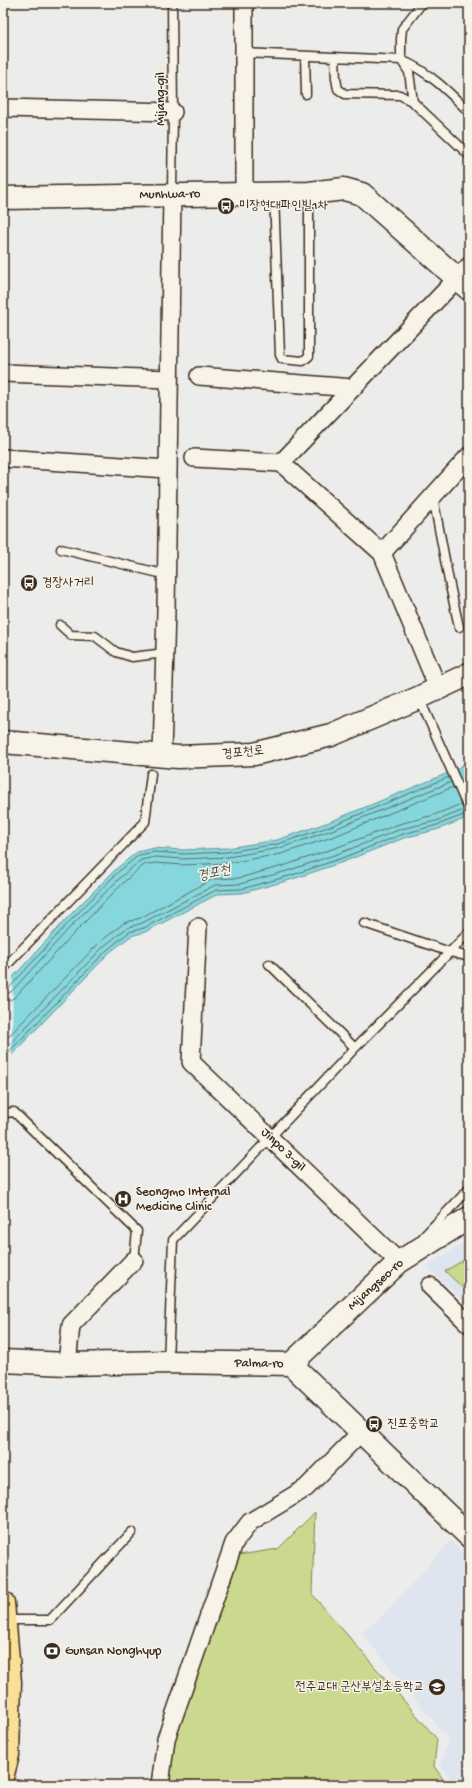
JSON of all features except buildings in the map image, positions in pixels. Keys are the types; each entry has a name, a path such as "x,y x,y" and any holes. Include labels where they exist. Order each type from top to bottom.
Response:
{"main road":[{"path":"4,1611 10,1682 6,1764 13,1785"}],"street":[{"path":"244,3 244,194"},
{"path":"3,108 173,112"},
{"name":"Munhwa-ro","path":"3,198 172,194 308,193 344,189 362,194 466,278"},
{"path":"156,764 165,654 172,194"},
{"path":"281,463 354,388 466,278"},
{"path":"3,373 169,379"},
{"path":"199,376 354,388"},
{"path":"382,552 469,456"},
{"path":"3,458 167,468"},
{"path":"194,458 281,463 382,552 438,688"},
{"name":"경포천로","path":"3,742 156,764 178,757 254,754 331,735 420,704 438,688 469,674"},
{"name":"Jinpo 3-gil","path":"198,927 191,1062 399,1262"},
{"name":"Mijangseo-ro","path":"291,1364 399,1262 469,1218"},
{"path":"67,1364 71,1325 134,1260"},
{"path":"430,1286 469,1324"},
{"name":"Palma-ro","path":"3,1361 67,1364 168,1362 291,1364 467,1529"},
{"path":"160,1785 166,1739 234,1543 250,1522 306,1488 362,1432"}],"lane":[{"name":"Mijang-gil","path":"172,3 172,194"},
{"path":"413,102 409,72 401,60 402,29 422,3"},
{"path":"245,54 401,60 418,67 451,94 469,112"},
{"path":"305,56 306,94"},
{"path":"335,57 338,89 345,94 400,95 413,102 469,155"},
{"path":"274,193 280,355 282,358 288,360 303,361 309,356 308,193"},
{"path":"433,496 459,627"},
{"path":"61,549 167,575"},
{"path":"60,624 71,635 95,636 116,652 132,657 165,654"},
{"path":"420,704 469,810"},
{"path":"3,969 145,822 156,764"},
{"path":"364,923 469,957"},
{"path":"168,1362 174,1240 271,1139 355,1048 469,932"},
{"path":"269,964 355,1048"},
{"path":"5,1113 14,1112 138,1231 134,1260"},
{"path":"399,1262 469,1189"},
{"path":"4,1611 50,1620 132,1532"}],"shaded area":[{"path":"469,1240 469,1306 426,1266"},
{"name":"전주교대 군산부설초등학교","path":"451,1541 469,1559 469,1785 454,1785 440,1764 448,1740 362,1633 380,1618"}],"green space":[{"path":"469,1257 469,1294 445,1271"},
{"path":"315,1512 312,1594 437,1739 434,1766 447,1785 166,1785 171,1733 239,1555 278,1549"}],"water":[{"name":"경포천","path":"469,761 469,817 439,829 404,838 343,862 290,880 242,893 218,894 145,932 131,936 110,952 3,1064 3,988 68,917 116,869 137,852 154,848 183,850 227,848 277,840 329,822 453,771"}],"pier":[{"path":"13,974 12,1057 3,1066 3,985"}],"place":[{"name":"미장현대파인빌1차","path":"226,206"},
{"name":"경장사거리","path":"29,583"},
{"name":"Seongmo Internal Medicine Clinic","path":"123,1199"},
{"name":"진포중학교","path":"374,1424"},
{"name":"Gunsan Nonghyup","path":"52,1651"},
{"name":"전주교대 군산부설초등학교","path":"437,1687"}]}
